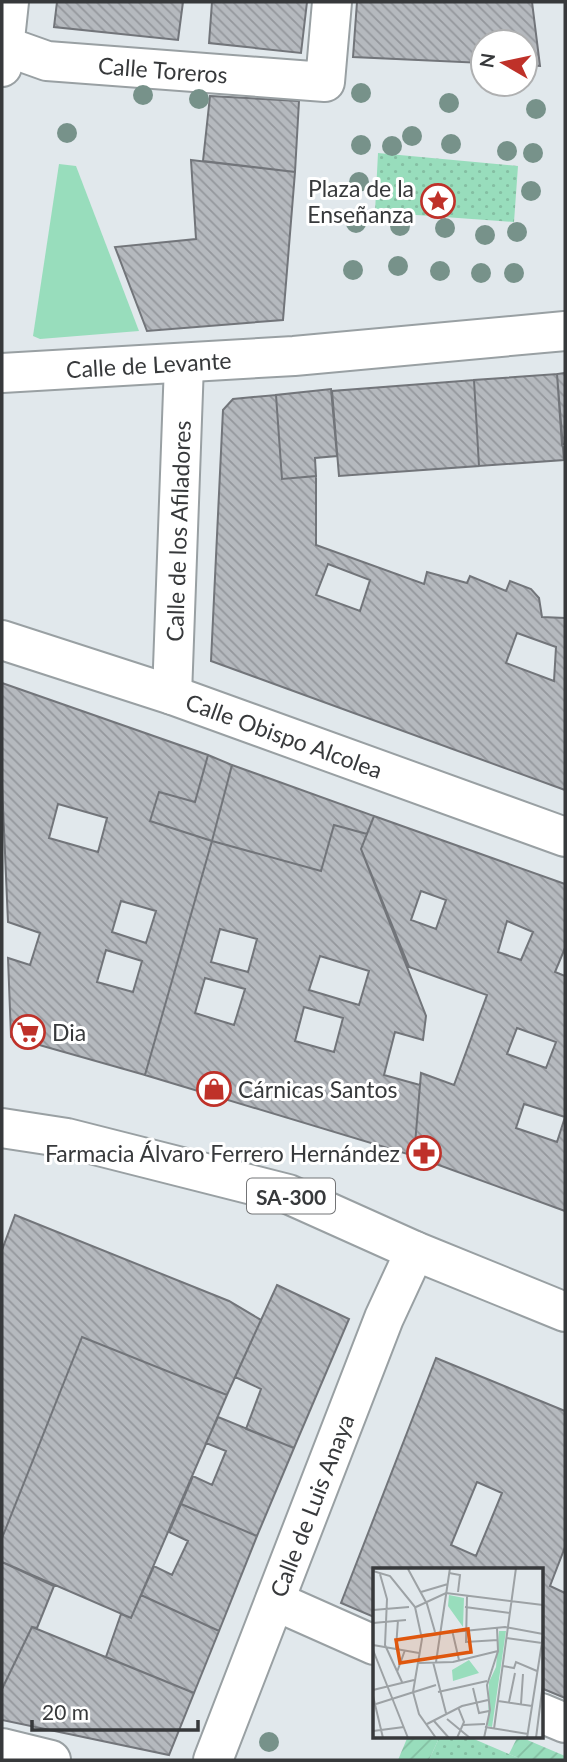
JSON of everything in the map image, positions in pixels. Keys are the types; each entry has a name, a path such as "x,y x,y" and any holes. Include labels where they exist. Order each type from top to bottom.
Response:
{"main road":[{"path":"3,52 9,2"},
{"name":"Calle Toreros","path":"3,52 47,61 325,82 332,2"},
{"name":"Calle de Levante","path":"2,373 294,356 565,331"},
{"name":"Calle de los Afiladores","path":"172,695 184,364"},
{"name":"Calle Obispo Alcolea","path":"2,640 172,695 565,836"},
{"name":"SA-300","path":"2,1128 67,1138 288,1194 415,1251 565,1312"},
{"name":"Calle de Luis Anaya","path":"213,1760 384,1318 415,1251"},
{"path":"275,1601 373,1645"},
{"path":"542,1713 565,1723"},
{"path":"2,1748 51,1760"}],"green space":[{"path":"378,153 518,166 514,222 375,212"},
{"path":"59,164 76,166 139,331 40,339 33,336"},
{"path":"407,1738 439,1738 429,1760 398,1760"},
{"path":"439,1738 472,1738 523,1760 429,1760"},
{"path":"517,1738 523,1738 565,1756 565,1760 523,1760 509,1754"}],"building":[{"path":"57,2 183,2 178,40 54,27"},
{"path":"212,2 307,2 301,53 209,43"},
{"path":"357,2 532,2 535,28 469,28 469,62 353,57"},
{"path":"210,96 299,101 295,172 203,161"},
{"path":"191,160 295,172 283,320 147,331 115,247 196,239"},
{"path":"565,373 565,444 562,445 557,374"},
{"path":"557,374 564,460 479,466 474,380"},
{"path":"474,380 479,466 339,476 332,391"},
{"path":"331,389 337,456 315,458 316,476 282,479 276,395"},
{"path":"276,395 282,479 316,476 316,545 424,584 427,572 467,583 470,576 506,591 510,581 531,589 539,598 542,617 565,618 565,790 211,661 223,410 233,399","holes":["328,564 370,580 360,611 316,595","517,633 556,647 554,681 506,663"]},
{"path":"2,683 208,755 195,802 159,792 150,821 212,841 145,1075 11,1037 8,958 30,965 40,933 8,922 2,784","holes":["58,804 107,818 98,852 49,838","121,901 156,911 146,943 112,932","106,950 142,961 133,992 97,982"]},
{"path":"208,755 232,765 212,841 150,821 159,792 195,802"},
{"path":"232,765 374,816 367,834 334,825 321,871 212,841"},
{"path":"374,816 565,884 565,948 555,972 565,976 565,1117 565,1211 414,1156 421,1073 454,1085 487,995 409,967 361,849","holes":["421,891 446,900 436,929 411,920","507,921 533,932 521,960 498,952","517,1028 556,1042 546,1068 507,1054","524,1104 565,1117 557,1142 516,1128"]},
{"path":"334,825 367,834 361,849 426,1016 423,1040 395,1032 384,1075 420,1085 414,1156 145,1075 212,841 321,871","holes":["220,929 257,939 248,972 211,962","320,956 369,971 359,1005 309,990","205,978 245,989 234,1025 195,1013","304,1007 343,1018 334,1052 295,1041"]},
{"path":"15,1215 229,1301 261,1320 227,1395 82,1337 2,1538 2,1250"},
{"path":"277,1285 349,1319 294,1448 246,1429 261,1389 235,1377"},
{"path":"82,1337 227,1395 131,1618 2,1562 2,1538"},
{"path":"436,1358 565,1411 565,1547 550,1586 565,1593 565,1698 542,1688 542,1568 373,1568 373,1617 341,1603","holes":["477,1482 502,1493 476,1556 451,1545"]},
{"path":"218,1417 294,1448 257,1536 181,1504 193,1476 212,1485 226,1451 206,1443"},
{"path":"181,1504 257,1536 219,1631 141,1595 154,1566 172,1575 188,1541 169,1532"},
{"path":"2,1562 54,1586 37,1628 32,1627 2,1689"},
{"path":"141,1595 219,1631 194,1693 106,1657 121,1614 131,1618"},
{"path":"32,1627 194,1693 169,1755 2,1720 2,1689"}],"place":[{"name":"Plaza de la Enseñanza","path":"438,201"},
{"name":"Dia","path":"28,1032"},
{"name":"Cárnicas Santos","path":"214,1089"},
{"name":"Farmacia Álvaro Ferrero Hernández","path":"424,1153"}]}
